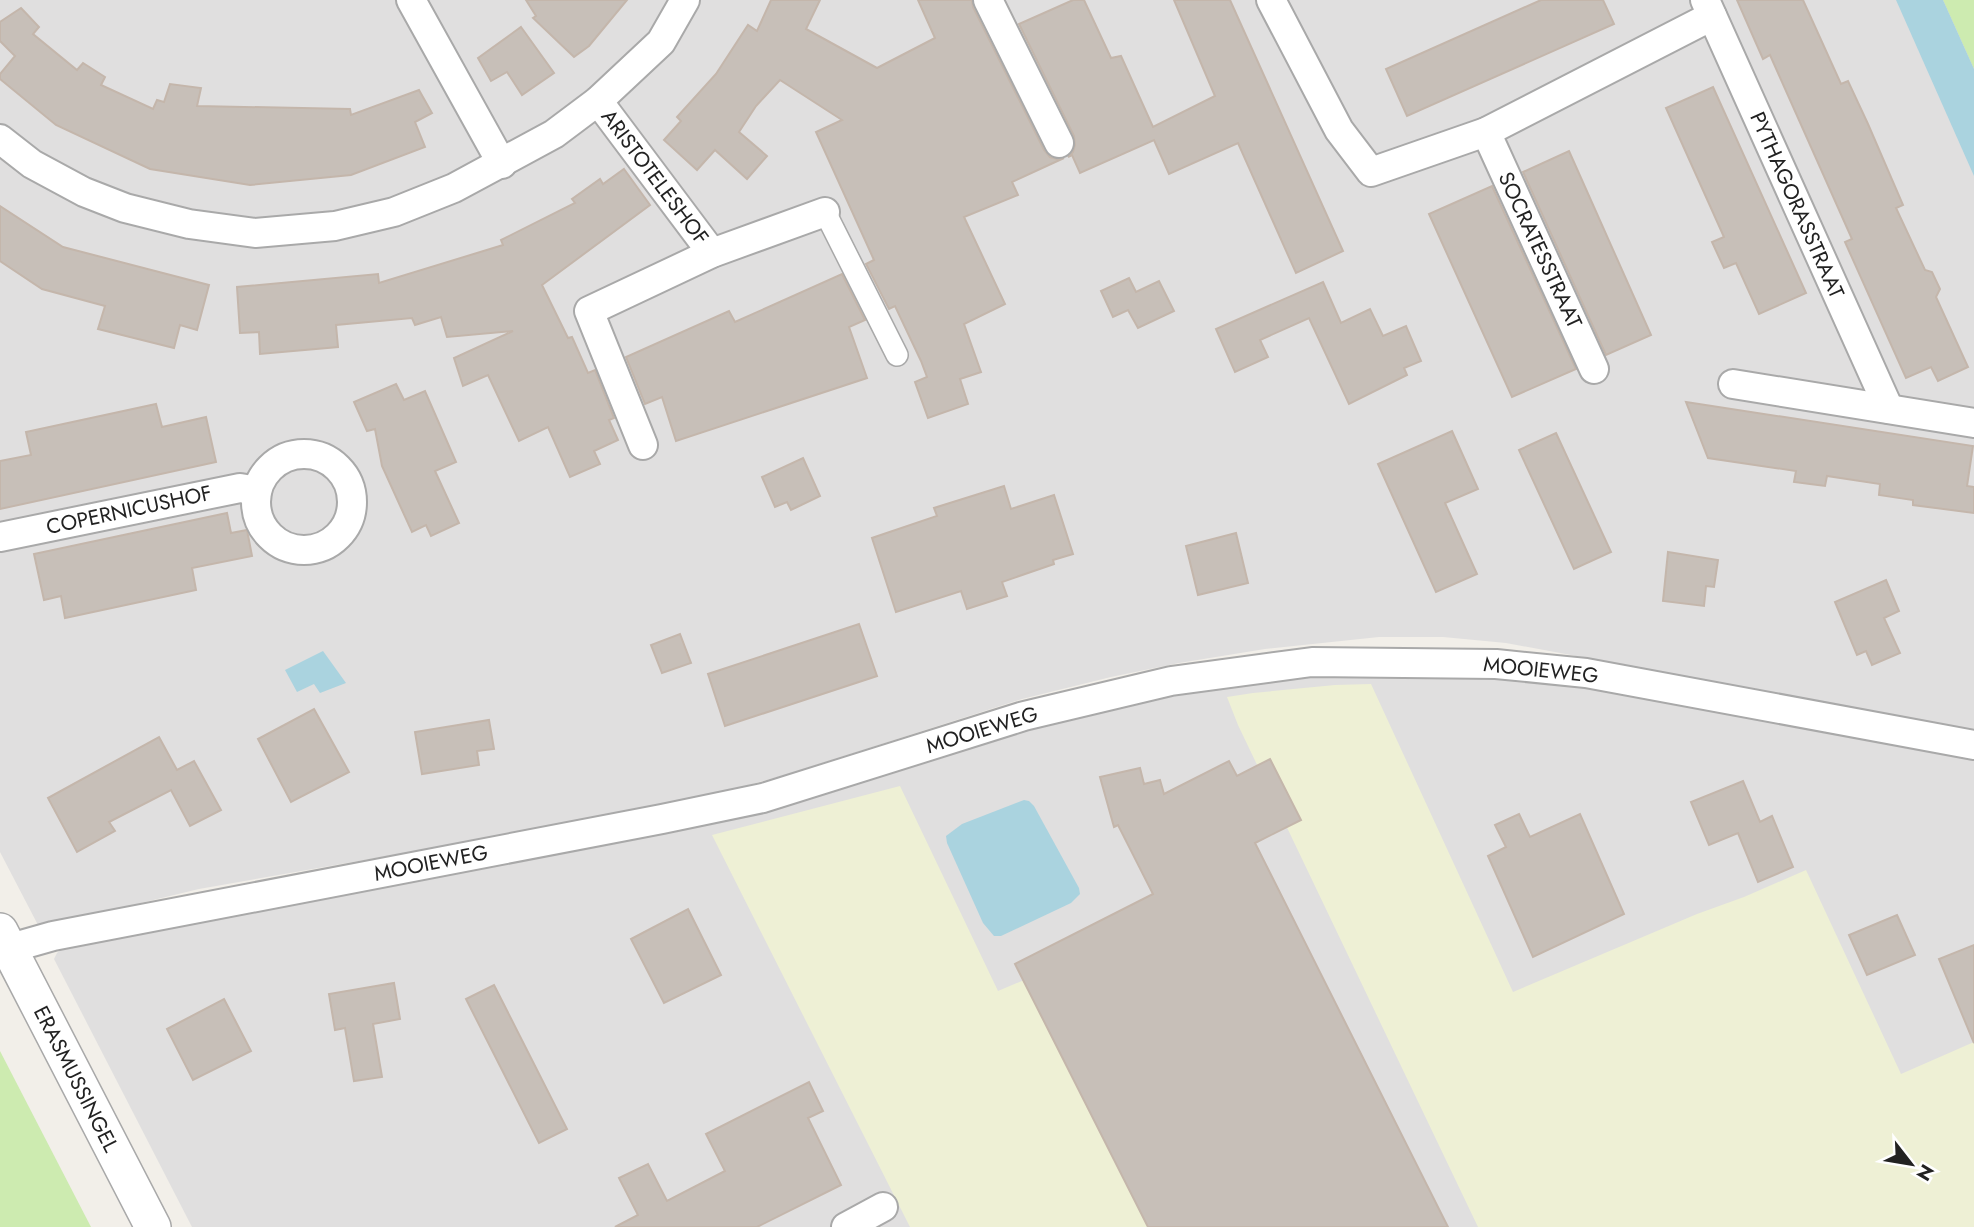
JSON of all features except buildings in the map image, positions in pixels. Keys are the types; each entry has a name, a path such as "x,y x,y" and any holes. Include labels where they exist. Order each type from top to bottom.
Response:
{"street":[{"path":"411,0 502,164"},
{"path":"0,139 32,164 84,191 125,208 189,224 256,233 335,226 394,212 454,188 554,134 598,101 661,42 685,0"},
{"path":"988,0 1059,143"},
{"path":"1271,0 1339,130 1371,172 1486,132 1708,8"},
{"name":"PYTHAGORASSTRAAT","path":"1708,8 1889,409"},
{"name":"ARISTOTELESHOF","path":"598,101 712,253"},
{"name":"SOCRATESSTRAAT","path":"1486,132 1594,369"},
{"name":"ARISTOTELESHOF","path":"643,445 590,311 712,253 825,212 897,355"},
{"path":"1732,384 1974,423"},
{"name":"COPERNICUSHOF","path":"0,537 240,488 257,491"},
{"name":"MOOIEWEG","path":"3,943 53,936 763,798 1024,716 1171,681 1311,662 1496,664 1586,673 1974,745"},
{"name":"ERASMUSSINGEL","path":"3,943 153,1227"},
{"path":"846,1227 884,1207"}],"shaded area":[{"path":"0,0 1974,0 1974,730 1506,643 1443,637 1379,637 1265,649 1111,677 1022,699 785,775 672,806 199,889 49,925 38,925 0,852"},
{"path":"1473,663 1974,754 1974,1227 192,1227 54,959 65,946 1211,681"}],"green space":[{"path":"1943,0 1974,0 1974,69"},
{"path":"1371,684 1513,992 1806,870 1901,1074 1974,1042 1974,1227 1478,1227 1227,697 1335,685"},
{"path":"900,786 998,991 1024,980 1148,1227 910,1227 712,835"},
{"path":"0,1051 91,1227 0,1227"}],"water":[{"path":"1896,0 1943,0 1974,69 1974,176"},
{"path":"323,651 346,683 320,693 314,684 297,692 285,670"},
{"path":"1024,800 1034,806 1080,894 1071,903 1001,936 994,936 983,923 946,836 962,824"}]}
